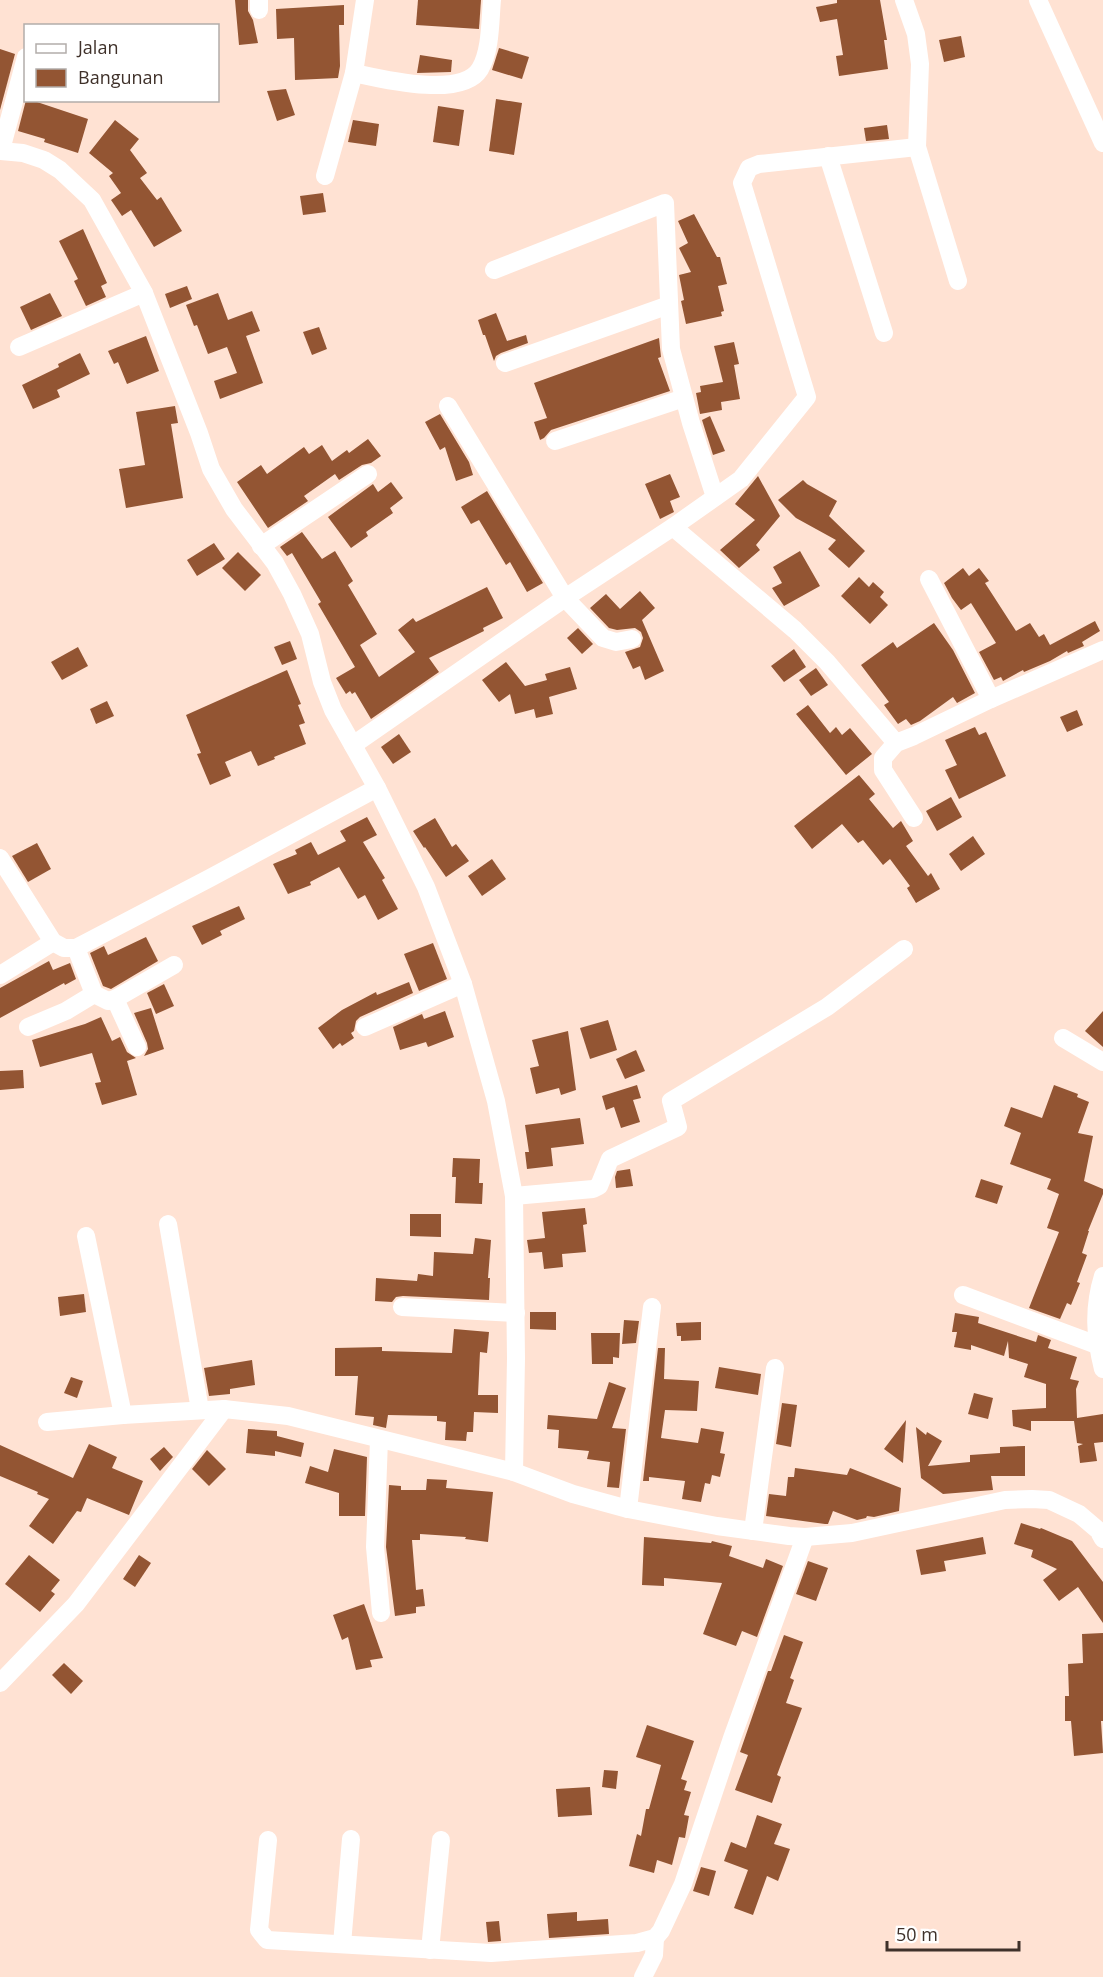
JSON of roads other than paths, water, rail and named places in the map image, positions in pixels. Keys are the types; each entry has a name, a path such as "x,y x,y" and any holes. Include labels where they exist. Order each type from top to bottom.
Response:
{"street":[{"path":"326,176 354,73 365,0"},
{"path":"354,73 427,85 462,82 471,78 479,71 485,57 492,0"},
{"path":"904,0 916,34 920,64 917,147 958,281"},
{"path":"1038,0 1103,143"},
{"path":"24,64 0,151 23,153 44,160 60,170 92,200 144,293 199,434 210,469 239,517 275,563 292,594 310,634 322,682 333,710 377,788 426,886 463,984 496,1101 514,1196 516,1313 514,1472"},
{"path":"353,746 741,479 807,397 742,183 749,168 759,164 917,147"},
{"path":"828,156 884,333"},
{"path":"494,270 665,203 671,349 690,423 715,497"},
{"path":"19,347 144,293"},
{"path":"505,363 669,304"},
{"path":"555,441 684,398"},
{"path":"448,406 565,598 603,639 616,642 632,639"},
{"path":"261,546 368,474"},
{"path":"673,527 795,630 896,743"},
{"path":"929,579 991,699"},
{"path":"914,818 884,770 883,758 896,743 1103,650"},
{"path":"0,858 53,942 64,948 76,948 377,788"},
{"path":"0,975 53,942"},
{"path":"76,948 94,994 108,1001 174,965"},
{"path":"514,1196 594,1189 599,1186 609,1159 678,1127 671,1101 827,1007 904,949"},
{"path":"365,1027 463,984"},
{"path":"28,1028 66,1011 94,994"},
{"path":"115,999 137,1047"},
{"path":"1063,1038 1103,1062"},
{"path":"168,1224 200,1410"},
{"path":"86,1236 123,1415"},
{"path":"1103,1276 1095,1319 1097,1344 1103,1369"},
{"path":"963,1295 1097,1344"},
{"path":"402,1307 516,1313"},
{"path":"628,1509 652,1307"},
{"path":"753,1531 775,1368"},
{"path":"0,1683 76,1604 224,1409"},
{"path":"47,1422 224,1409 288,1416 514,1472 573,1494 628,1509 753,1531 805,1537 852,1533 1005,1500 1032,1498 1049,1500 1063,1506 1101,1529"},
{"path":"379,1440 375,1547 381,1613"},
{"path":"643,1977 654,1955 655,1938 667,1921 683,1884 732,1738 805,1537"},
{"path":"342,1944 351,1839"},
{"path":"268,1840 259,1930 267,1940 508,1953 637,1943 655,1938"},
{"path":"430,1950 441,1840"}]}
